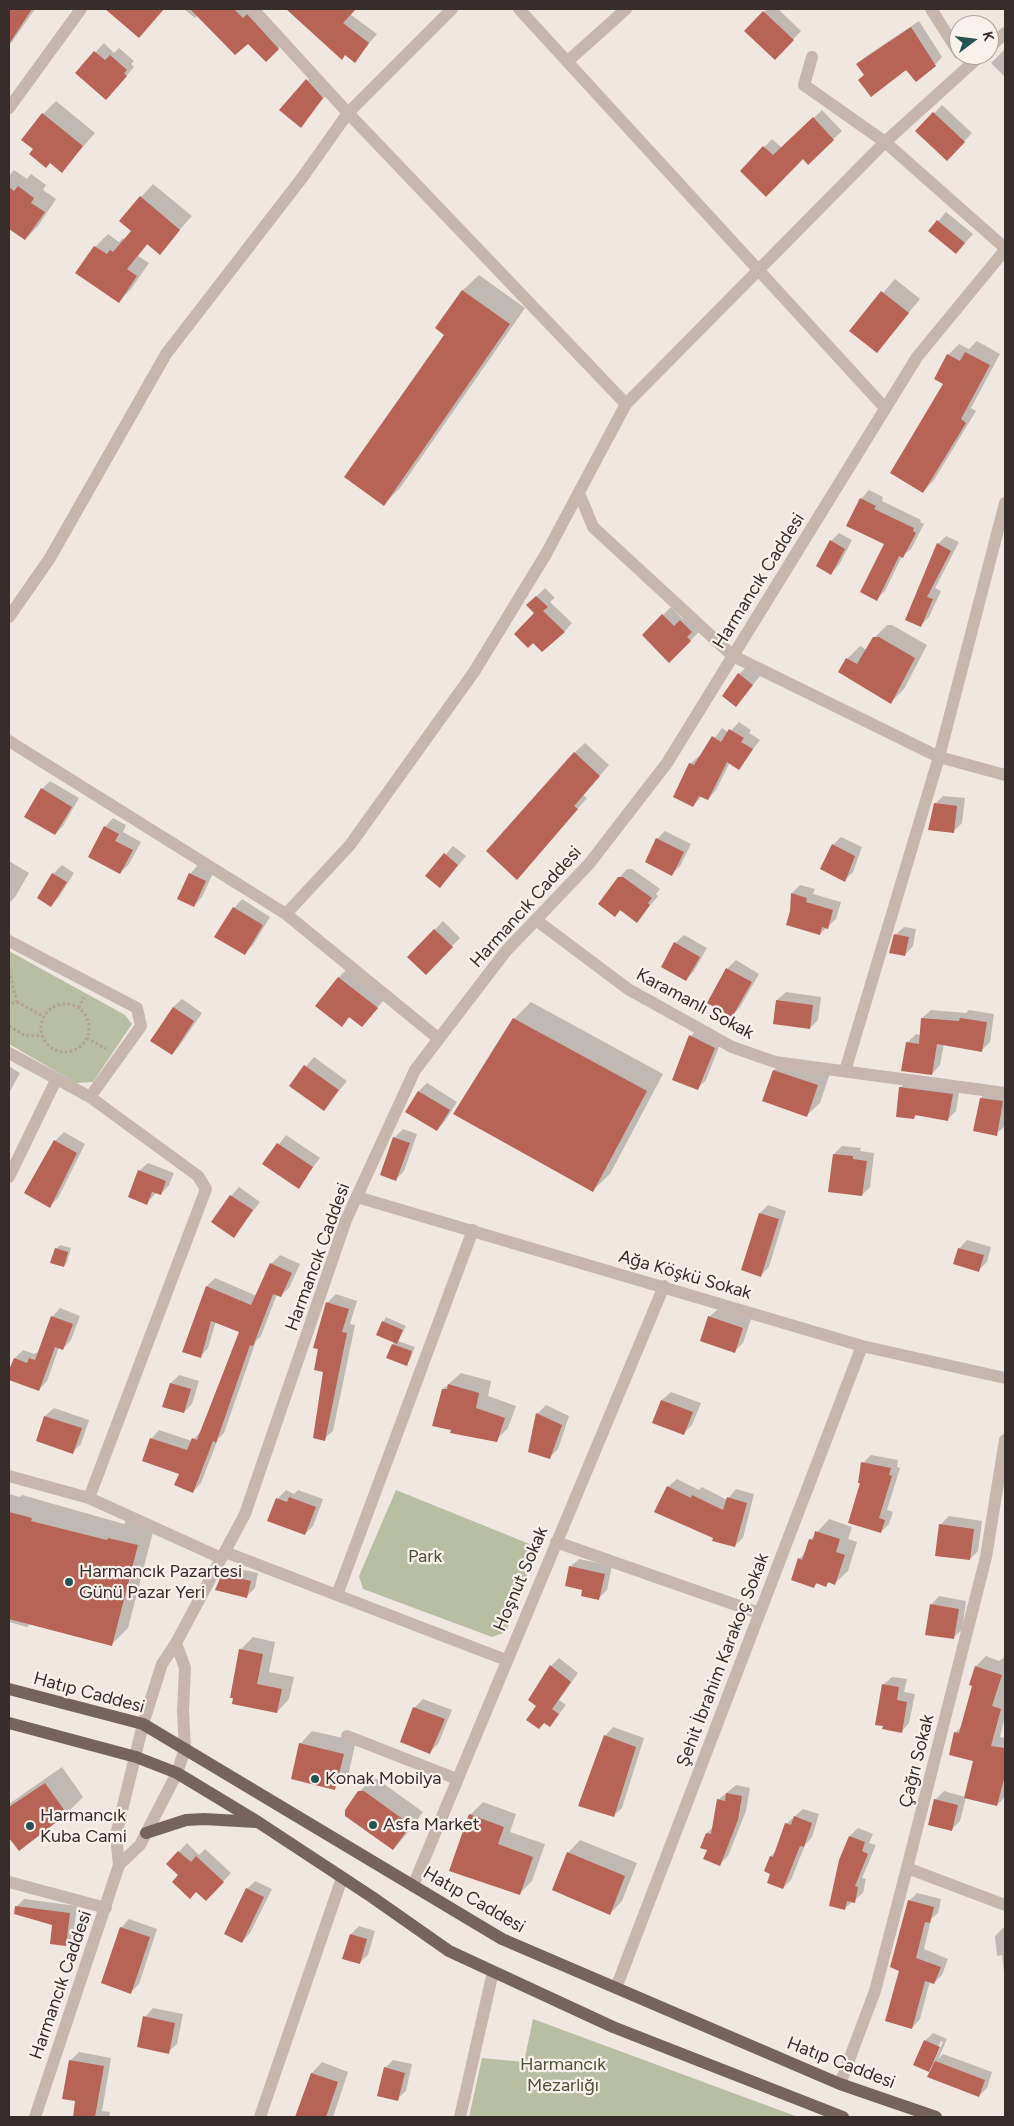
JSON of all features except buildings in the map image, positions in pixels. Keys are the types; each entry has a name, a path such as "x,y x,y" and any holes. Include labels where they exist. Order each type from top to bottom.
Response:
{"main road":[{"name":"Hatıp Caddesi","path":"9,1689 144,1724 502,1939 840,2084 936,2117"},
{"path":"9,1723 136,1757 177,1773 258,1822 449,1951 614,2027 843,2117"},
{"path":"146,1833 186,1820 258,1822"}],"street":[{"path":"9,108 81,9"},
{"path":"253,9 348,113 626,404"},
{"path":"9,617 50,558 166,354 302,178 348,113 452,9"},
{"path":"519,9 886,408"},
{"path":"568,61 626,9"},
{"path":"931,9 949,37"},
{"path":"812,57 804,85 885,142 1005,249"},
{"path":"286,914 350,845 474,672 546,554 626,404 758,268 885,142 968,67"},
{"name":"Harmancık Caddesi","path":"35,2117 120,1864 116,1835 144,1724 162,1664 176,1643 246,1514 346,1220 415,1070 506,951 589,864 667,764 917,357 1005,249"},
{"path":"578,493 593,527 733,656 939,757 1005,775"},
{"path":"845,1071 939,757 1005,503"},
{"path":"9,741 286,914 439,1039"},
{"name":"Karamanlı Sokak","path":"536,920 628,989 732,1047 775,1062 1005,1092"},
{"path":"9,941 137,1008 141,1026 90,1097"},
{"path":"9,1053 90,1097 198,1176 206,1189 89,1498"},
{"path":"9,1177 56,1080"},
{"name":"Ağa Köşkü Sokak","path":"357,1197 664,1286 862,1346 1005,1378"},
{"path":"337,1595 473,1230"},
{"name":"Hoşnut Sokak","path":"413,1886 664,1286"},
{"name":"Şehit İbrahim Karakoç Sokak","path":"616,1988 862,1346"},
{"name":"Çağrı Sokak","path":"840,2084 875,1991 907,1868 986,1556 1005,1440"},
{"path":"9,1476 89,1498 223,1555 337,1595 506,1660"},
{"path":"556,1542 760,1613"},
{"path":"120,1864 140,1845 177,1773 185,1749 183,1711 185,1668 176,1643"},
{"path":"347,1736 457,1779"},
{"path":"907,1868 1005,1905"},
{"path":"260,2117 342,1878"},
{"path":"9,1882 106,1908"},
{"path":"460,2117 493,1972"}],"path":[{"path":"9,970 17,1002"},
{"path":"9,1004 17,1002 43,1016"},
{"path":"57,1004 74,1005 82,1010 88,1021 87,1038 75,1050 64,1052 50,1047 42,1036 40,1025 43,1016 57,1004"},
{"path":"9,1026 24,1035 42,1036"},
{"path":"87,1038 118,1057"}],"green space":[{"path":"9,951 125,1015 132,1024 93,1082 76,1083 9,1044"},
{"name":"Park","path":"396,1490 537,1547 506,1632 492,1637 363,1589 359,1576"},
{"name":"Harmancık Mezarlığı","path":"533,2019 798,2117 469,2117 482,2058 524,2062"}],"place":[{"name":"Harmancık Pazartesi Günü Pazar Yeri","path":"69,1582"},
{"name":"Konak Mobilya","path":"315,1779"},
{"name":"Asfa Market","path":"373,1825"},
{"name":"Harmancık Kuba Cami","path":"30,1826"}]}
